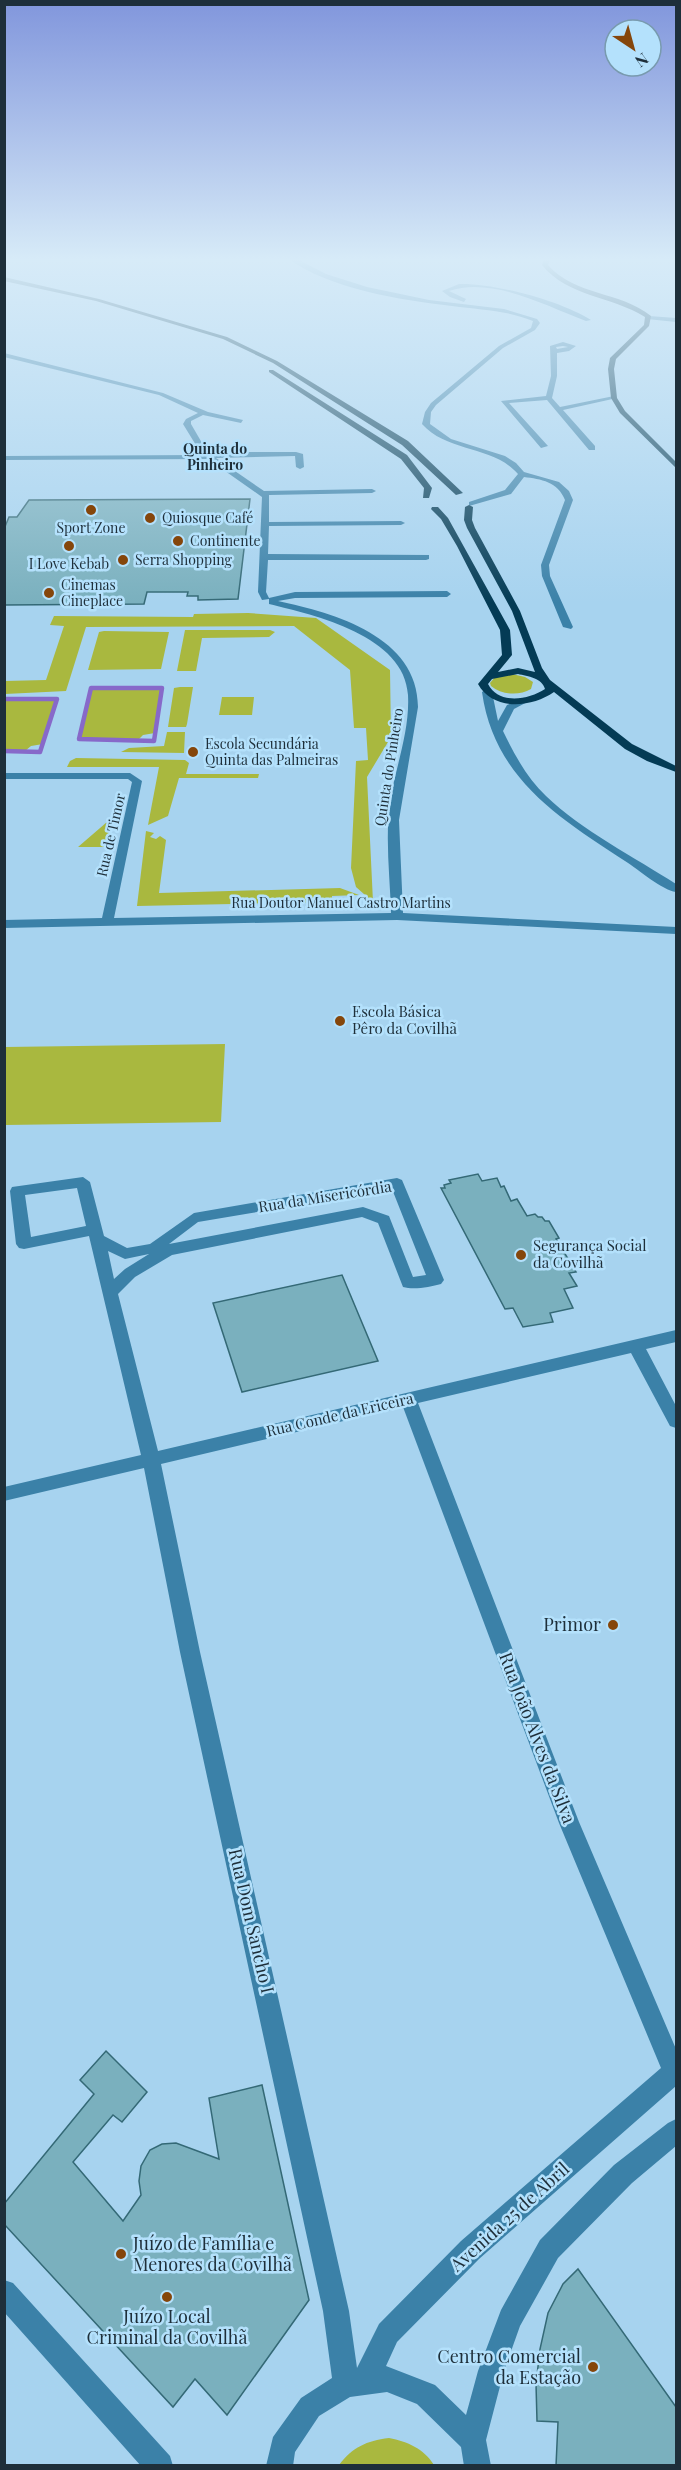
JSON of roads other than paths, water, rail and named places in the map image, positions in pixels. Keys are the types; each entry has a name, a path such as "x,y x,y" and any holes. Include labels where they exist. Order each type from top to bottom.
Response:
{"main road":[{"path":"271,372 404,458 428,488 423,502 425,505 447,510"},
{"path":"289,372 405,443 423,457 459,493"},
{"path":"611,372 614,398 621,412 676,466"},
{"path":"426,496 440,492 459,493 470,497 473,502 467,507 471,528 516,611 537,668 550,690 541,697 524,701 502,699 487,692 483,684 507,655 505,630 461,546 444,518 435,509"},
{"path":"489,677 518,671 528,673 567,695 578,708 621,744 638,754 676,769"},
{"path":"541,697 578,708"}],"street":[{"path":"74,372 161,394 203,413 241,421"},
{"path":"471,372 433,404 428,412 426,424 439,436 453,443 512,462 522,474 544,478 556,483 567,492 569,500 546,565 546,576 568,627"},
{"path":"549,398 554,372"},
{"path":"549,398 592,448"},
{"path":"544,446 504,401 549,398"},
{"path":"558,409 614,398"},
{"path":"203,413 188,420 187,424 208,457 264,494 267,500 262,592 269,600 295,595 447,594"},
{"path":"4,459 296,454 300,456 300,467"},
{"path":"467,507 501,496 513,487 522,474"},
{"path":"476,493 499,492 513,487"},
{"path":"264,494 372,491"},
{"path":"264,524 401,523"},
{"path":"263,557 426,557"},
{"name":"Quinta do Pinheiro","path":"269,600 327,617 362,632 387,648 404,667 410,678 413,690 411,718 393,825 392,852 397,916"},
{"path":"487,692 490,714 507,750 527,781 543,799 572,822 676,889"},
{"path":"499,729 510,707 524,701"},
{"name":"Rua de Timor","path":"4,776 130,776 137,781 108,921"},
{"name":"Rua Doutor Manuel Castro Martins","path":"4,924 397,916 488,919 676,931"},
{"path":"96,1234 24,1244 17,1191 83,1182 96,1234 109,1293 151,1459"},
{"name":"Rua da Misericórdia","path":"96,1234 125,1254 154,1248 194,1218 397,1183 436,1280 408,1283 384,1220 363,1212 168,1250 130,1273 109,1293"},
{"name":"Rua Conde da Ericeira","path":"4,1494 676,1336"},
{"path":"636,1346 676,1421"},
{"name":"Rua João Alves da Silva","path":"408,1399 569,1823 676,2072"},
{"name":"Rua Dom Sancho I","path":"151,1459 190,1652 334,2299 356,2382"},
{"name":"Avenida 25 de Abril","path":"356,2382 388,2333 470,2250 676,2072"},
{"path":"476,2453 490,2371 510,2319 549,2249 623,2174 676,2131"},
{"path":"4,2292 160,2466"},
{"path":"279,2466 283,2447 310,2407 356,2382 387,2379 426,2394 476,2453"}],"waterway":[{"path":"91,688 162,688 154,741 79,739 91,688"},
{"path":"4,699 57,699 40,752 4,751"}],"place":[{"name":"Sport Zone","path":"91,510"},
{"name":"Quiosque Café","path":"150,518"},
{"name":"Continente","path":"178,541"},
{"name":"I Love Kebab","path":"69,546"},
{"name":"Serra Shopping","path":"123,560"},
{"name":"Cinemas Cineplace","path":"49,593"},
{"name":"Escola Secundária Quinta das Palmeiras","path":"193,752"},
{"name":"Escola Básica Pêro da Covilhã","path":"340,1021"},
{"name":"Segurança Social da Covilhã","path":"521,1255"},
{"name":"Primor","path":"613,1625"},
{"name":"Juízo de Família e Menores da Covilhã","path":"121,2254"},
{"name":"Juízo Local Criminal da Covilhã","path":"167,2297"},
{"name":"Centro Comercial da Estação","path":"593,2367"}],"district":[{"name":"Quinta do Pinheiro","path":"215,457"}]}
